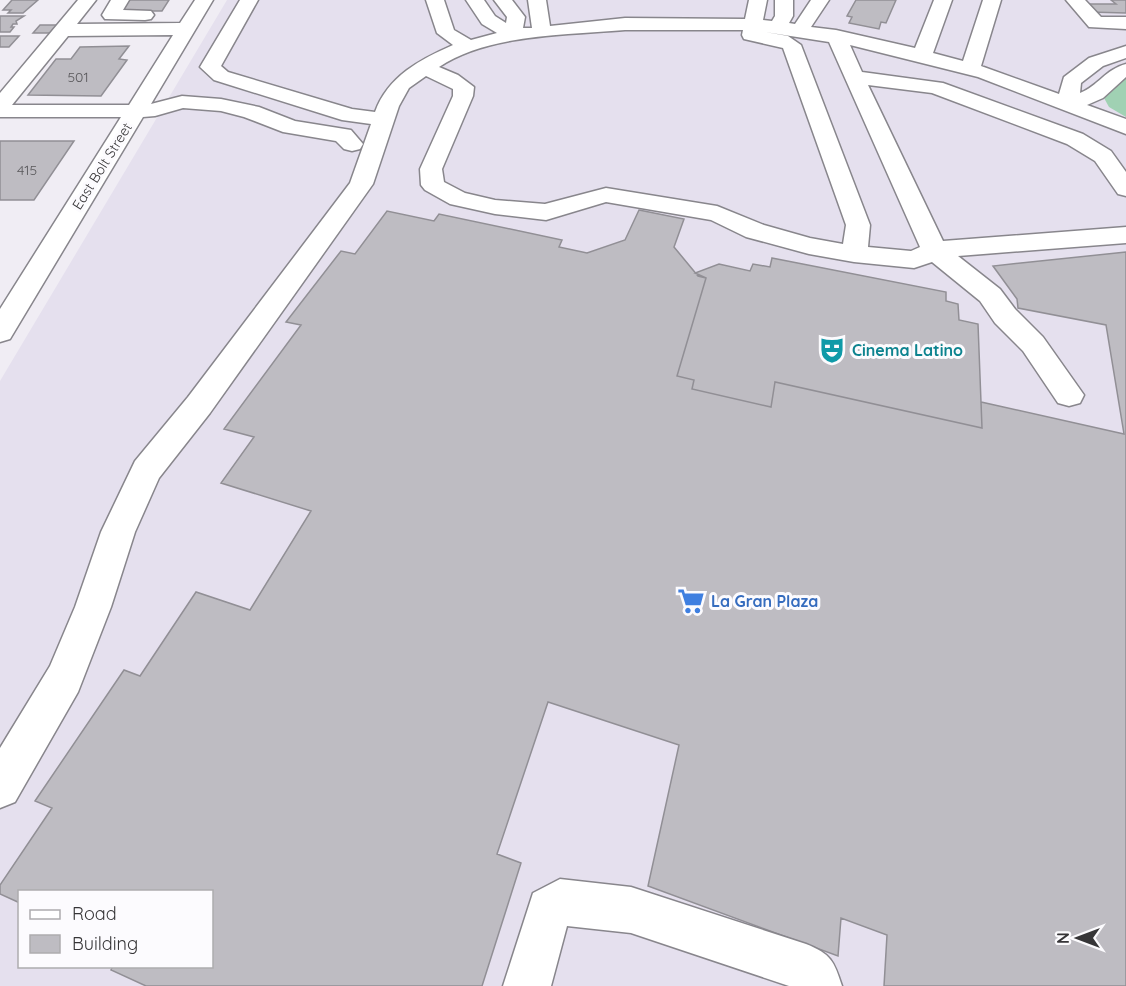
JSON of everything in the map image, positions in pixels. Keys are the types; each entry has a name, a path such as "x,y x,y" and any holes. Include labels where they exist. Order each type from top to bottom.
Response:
{"street":[{"path":"0,109 87,0"},
{"path":"120,0 111,15 196,14"},
{"path":"249,0 210,68 213,71 221,76 350,115 383,119"},
{"path":"435,0 446,33 468,46"},
{"path":"475,0 488,21 513,34 545,38 583,22 758,25 836,36 922,55 970,69 1126,127"},
{"path":"503,0 516,17 513,34"},
{"path":"537,0 545,38"},
{"path":"758,25 759,0"},
{"path":"758,25 784,16 784,0"},
{"path":"758,25 820,0"},
{"path":"922,55 943,0"},
{"path":"970,69 992,0"},
{"path":"1075,0 1096,23 1126,23"},
{"path":"63,30 196,14"},
{"name":"East Bolt Street","path":"0,332 146,111 196,14"},
{"path":"758,25 776,39 791,45 858,225 854,254"},
{"path":"0,788 64,679 93,607 118,532 146,470 199,405 361,184 362,146 383,119 401,84 423,68 468,46 513,34"},
{"path":"836,36 933,250 990,295 1005,316 1033,344 1069,395"},
{"path":"1068,105 1071,81 1096,62 1126,52"},
{"path":"423,68 464,87 463,96 431,169 433,185 458,199 495,207 546,213 589,198 606,195 627,197 717,214 755,231 808,246 854,254 914,260 933,250 1126,235"},
{"path":"1068,105 1096,94 1117,74 1126,70"},
{"path":"855,77 936,87 1075,139 1103,156 1126,189"},
{"path":"0,109 146,111 168,117 209,119 280,143 334,149 362,146"},
{"path":"527,986 549,909 560,902 631,910 806,968 814,976 818,986"}],"shaded area":[{"name":"La Gran Plaza","path":"227,0 1126,0 1126,986 0,986 0,381"}],"green space":[{"path":"1126,78 1126,117 1109,107 1104,98"}],"building":[{"path":"12,0 38,0 23,13 8,13 11,10 3,10"},
{"path":"129,0 169,0 162,11 121,11"},
{"path":"856,0 896,0 886,23 881,22 879,29 849,23 852,17 847,16"},
{"path":"1111,0 1126,0 1126,13 1089,12 1082,4 1116,4"},
{"path":"0,16 24,16 16,21 17,24 13,24 11,27 14,27 10,32 0,32"},
{"path":"40,25 61,25 54,33 33,33"},
{"path":"0,36 19,36 9,47 0,47"},
{"path":"129,46 119,59 127,60 101,96 28,95 56,59 71,59 80,47"},
{"path":"0,141 74,141 34,200 0,200"},
{"name":"La Gran Plaza","path":"639,210 684,219 674,247 698,276 706,278 677,376 694,380 692,389 771,407 775,382 982,428 981,402 1124,434 1106,325 1018,308 1017,299 993,266 1126,252 1126,986 884,986 887,935 841,918 838,956 648,886 679,745 548,702 497,854 521,863 482,986 146,986 111,970 112,968 213,968 213,890 18,890 18,902 0,894 0,885 52,808 35,801 124,670 140,676 196,592 250,610 311,511 221,483 254,437 224,429 301,325 286,322 341,251 355,254 387,211 434,221 439,214 562,240 559,247 587,253 625,240"},
{"name":"Cinema Latino","path":"772,258 946,292 946,301 958,304 959,320 978,324 982,428 775,382 771,407 692,389 694,380 677,376 706,278 695,273 719,264 750,271 753,264 770,267"}],"place":[{"name":"Cinema Latino","path":"832,350"},
{"name":"La Gran Plaza","path":"691,601"}]}
